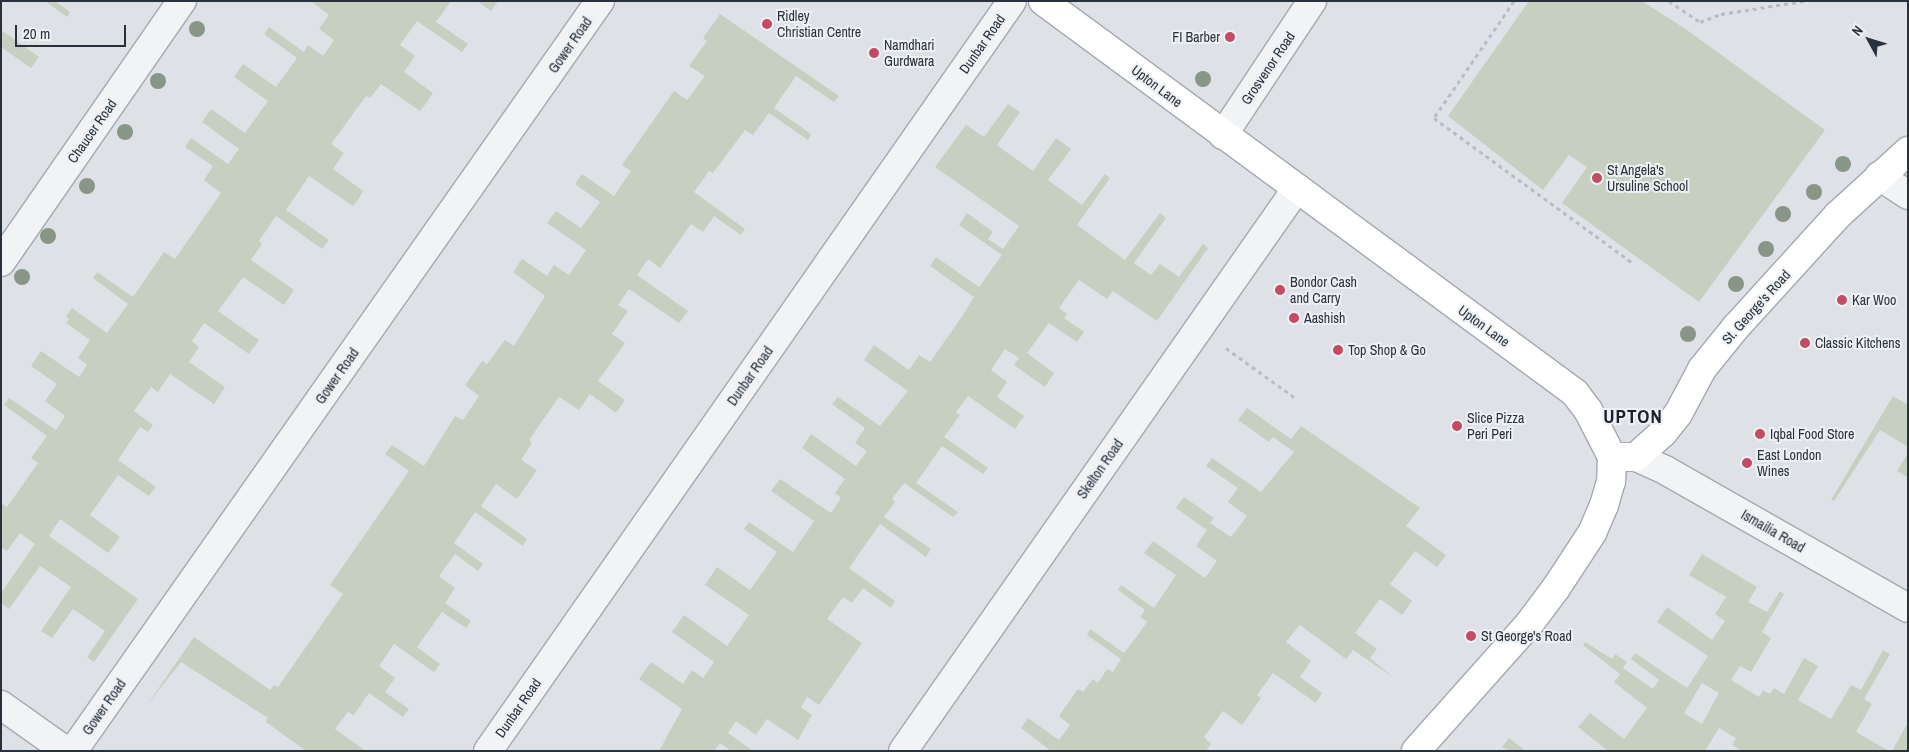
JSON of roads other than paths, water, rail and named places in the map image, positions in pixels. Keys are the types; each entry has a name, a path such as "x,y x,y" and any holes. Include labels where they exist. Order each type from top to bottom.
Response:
{"main road":[{"name":"Upton Lane","path":"1043,1 1575,394 1624,457 1611,481 1604,505 1592,533 1556,588 1529,624 1426,748"},
{"name":"St. George's Road","path":"1624,457 1678,414 1702,369 1736,327 1838,215 1908,150"}],"street":[{"name":"Chaucer Road","path":"1,262 182,1"},
{"name":"Gower Road","path":"73,751 600,1"},
{"name":"Dunbar Road","path":"488,751 1012,1"},
{"name":"Grosvenor Road","path":"1223,135 1312,1"},
{"path":"1879,176 1908,195"},
{"name":"Skelton Road","path":"903,751 1297,188"},
{"name":"Ismailia Road","path":"1624,457 1673,475 1908,608"},
{"path":"1,705 66,751"}],"place":[{"name":"Ridley Christian Centre","path":"767,24"},
{"name":"FI Barber","path":"1230,37"},
{"name":"Namdhari Gurdwara","path":"874,53"},
{"name":"St Angela's Ursuline School","path":"1597,178"},
{"name":"Bondor Cash and Carry","path":"1280,290"},
{"name":"Kar Woo","path":"1842,300"},
{"name":"Aashish","path":"1294,318"},
{"name":"Classic Kitchens","path":"1805,343"},
{"name":"Top Shop & Go","path":"1338,350"},
{"name":"Slice Pizza Peri Peri","path":"1457,426"},
{"name":"Iqbal Food Store","path":"1760,434"},
{"name":"East London Wines","path":"1747,463"},
{"name":"St George's Road","path":"1471,636"}],"district":[{"name":"UPTON","path":"1633,417"}]}
